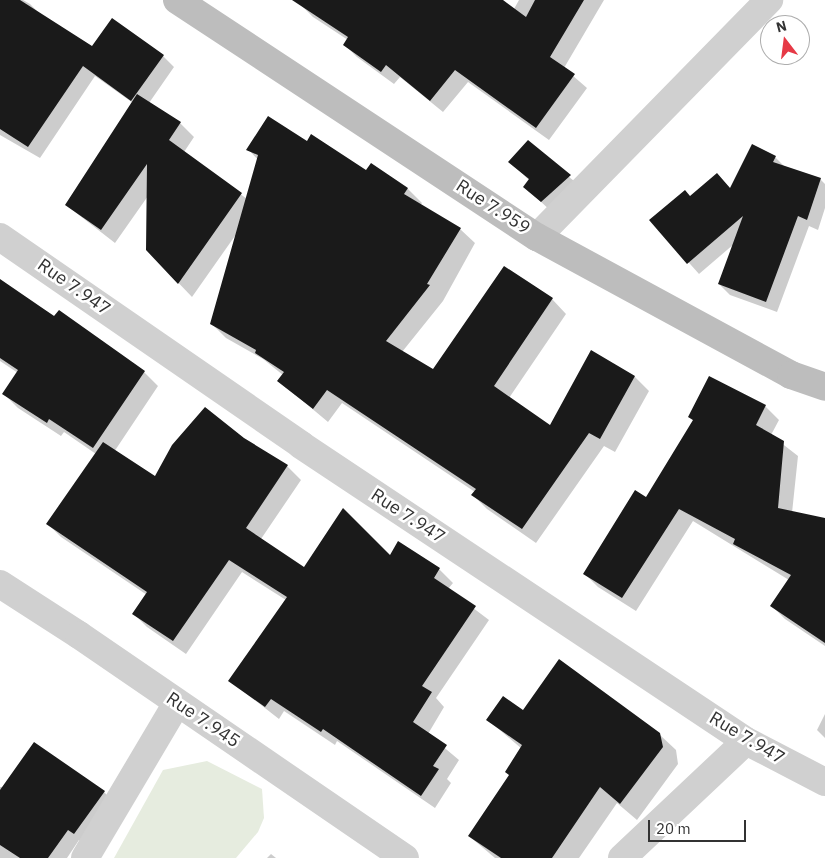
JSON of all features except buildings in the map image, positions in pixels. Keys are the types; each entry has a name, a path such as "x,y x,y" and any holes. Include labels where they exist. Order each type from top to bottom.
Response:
{"street":[{"name":"Rue 7.959","path":"177,0 537,236 791,375 825,387"},
{"path":"537,236 769,0"},
{"name":"Rue 7.947","path":"0,236 301,445 746,741 825,782"},
{"name":"Rue 7.945","path":"0,584 405,858"},
{"path":"85,858 177,703"},
{"path":"622,858 746,741"}],"shaded area":[{"path":"207,761 262,789 264,818 258,832 236,858 114,858 163,770"}]}
